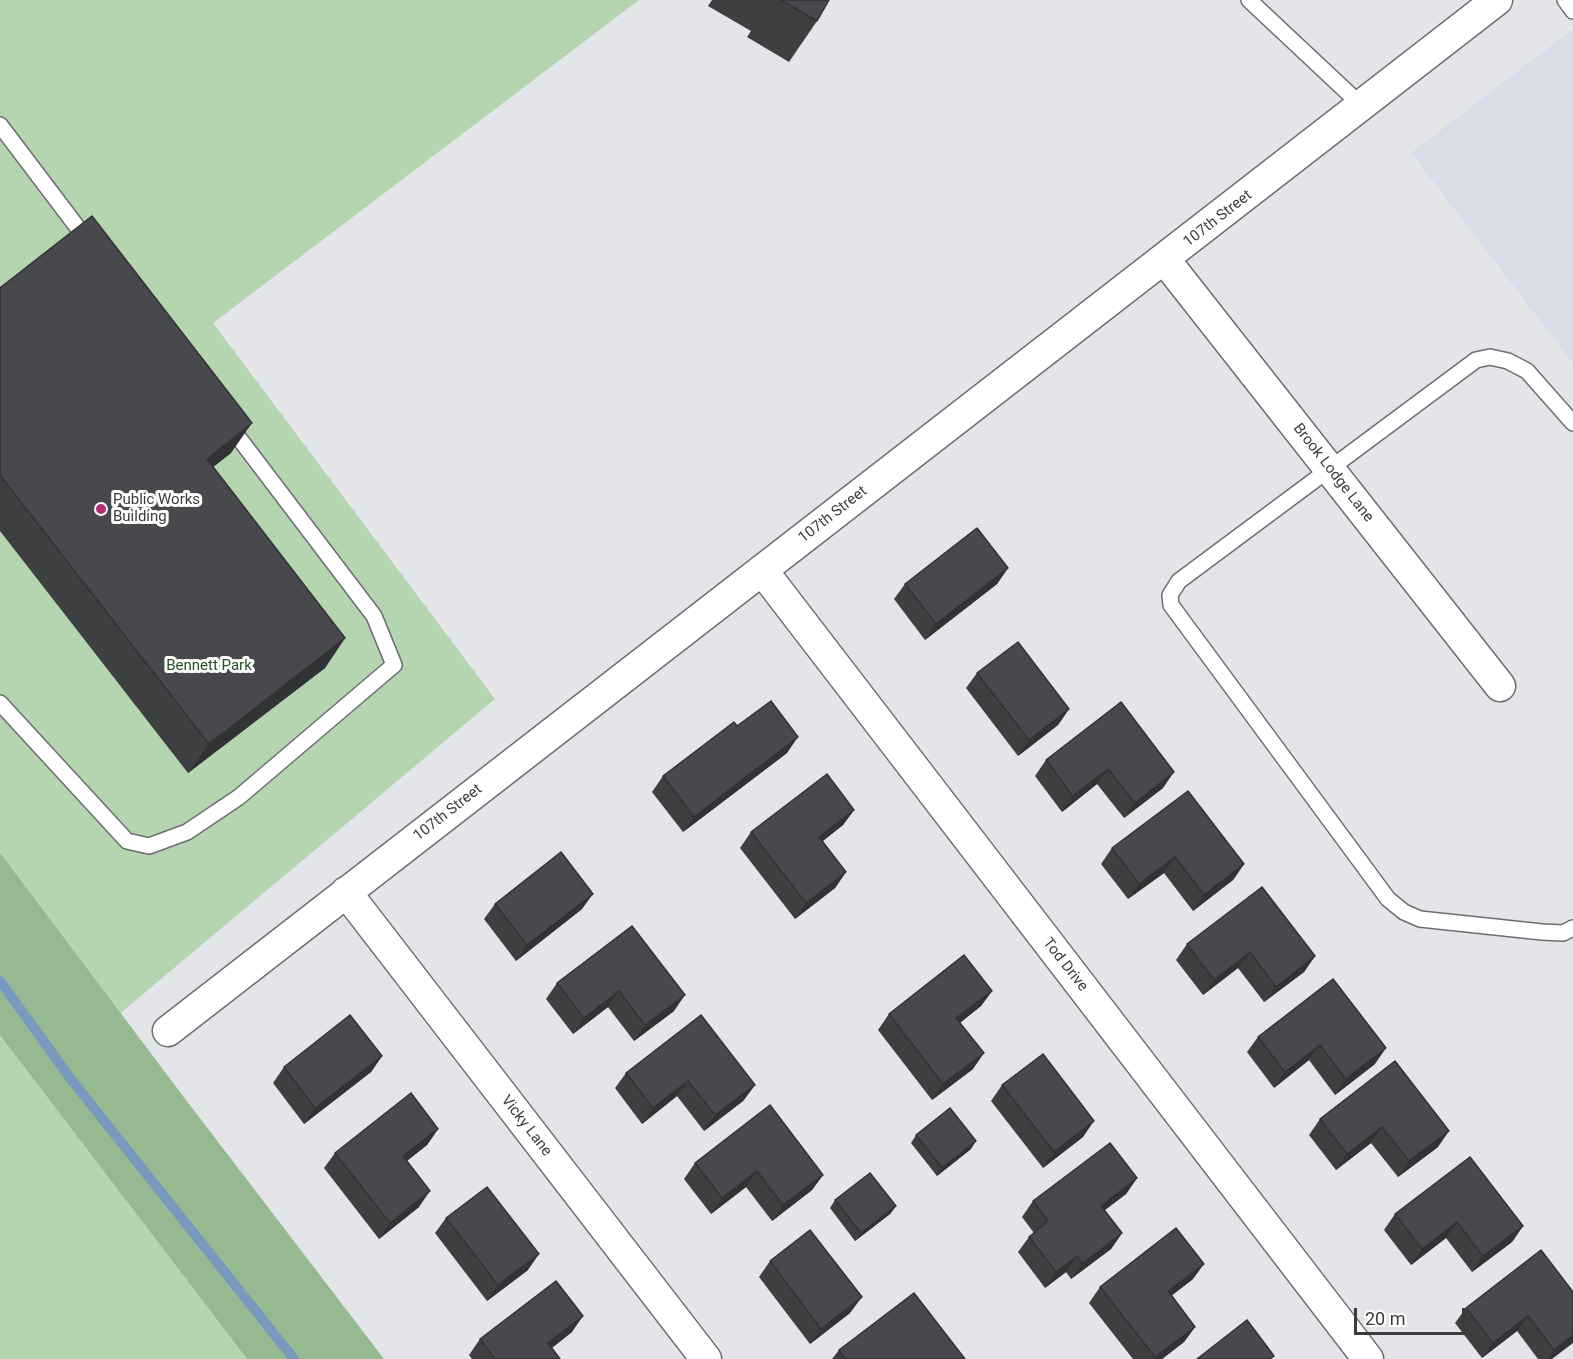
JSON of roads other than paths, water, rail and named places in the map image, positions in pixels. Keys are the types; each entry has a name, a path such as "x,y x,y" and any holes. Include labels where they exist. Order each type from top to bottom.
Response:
{"street":[{"name":"107th Street","path":"168,1031 1165,260 1497,0"},
{"name":"Brook Lodge Lane","path":"1165,260 1500,686"},
{"name":"Tod Drive","path":"762,570 1368,1359"},
{"name":"Vicky Lane","path":"346,892 706,1359"}],"lane":[{"path":"1249,0 1362,106"},
{"path":"1565,0 1573,10"},
{"path":"0,125 99,255"},
{"path":"1573,423 1527,371 1508,361 1490,357 1476,360 1179,581 1170,595 1171,605 1388,899 1404,912 1420,919 1542,932 1563,933 1573,928"},
{"path":"0,703 127,841 148,846 187,832 239,796 394,665 374,616 222,416"}],"waterway":[{"path":"0,981 70,1078 294,1359"}],"place":[{"name":"Public Works Building","path":"101,509"}],"park label":[{"name":"Bennett Park","path":"209,666"}]}
